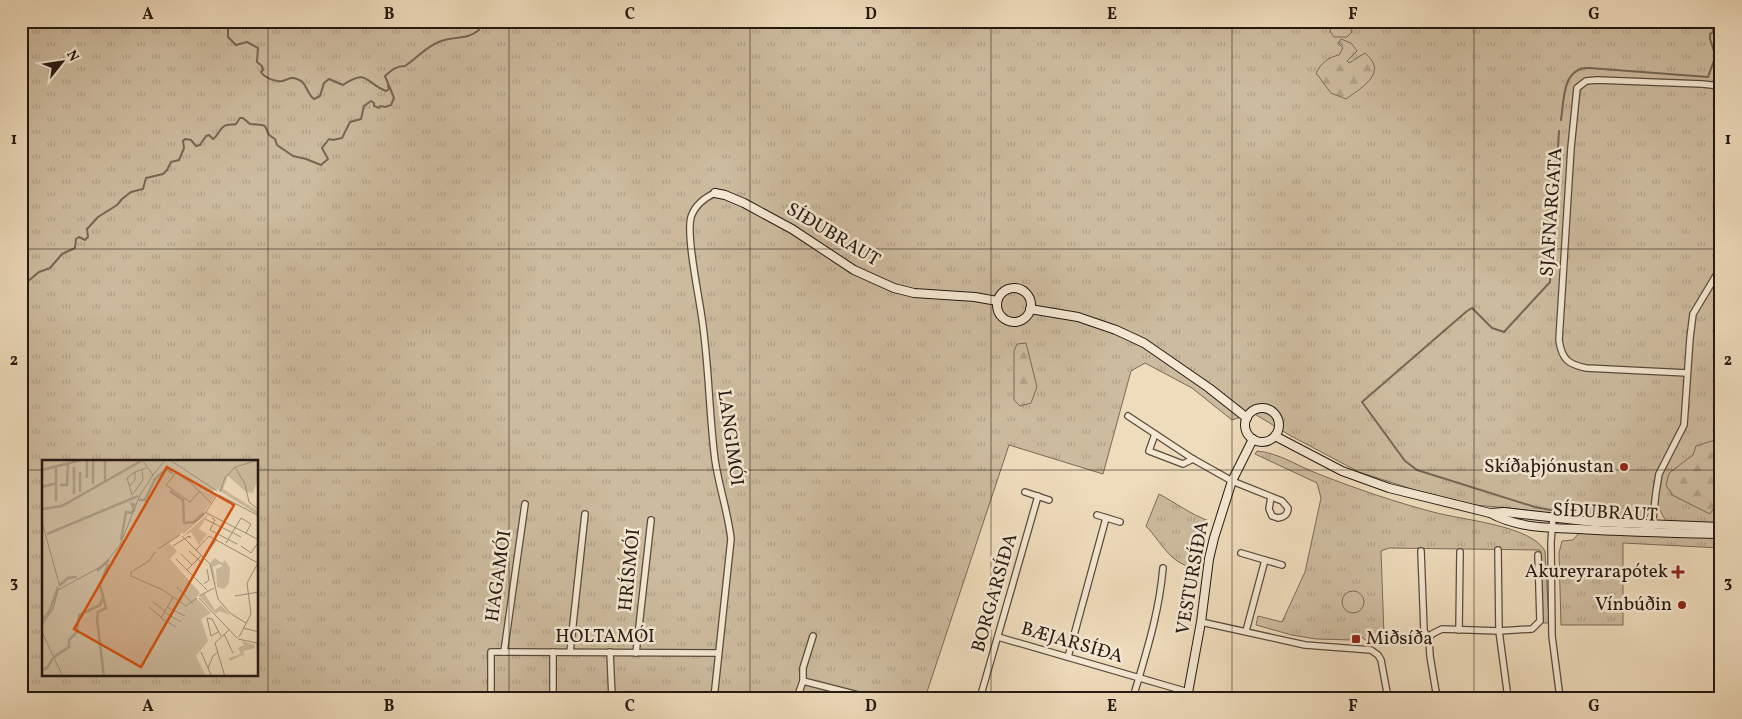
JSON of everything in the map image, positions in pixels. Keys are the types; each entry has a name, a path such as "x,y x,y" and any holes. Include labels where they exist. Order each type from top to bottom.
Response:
{"street":[{"name":"SJAFNARGATA","path":"1688,373 1586,368 1571,364 1564,358 1560,349 1571,148 1577,88 1586,81 1597,80 1721,86"},
{"name":"SÍÐUBRAUT","path":"714,193 725,195 744,203 792,229 854,270 894,288 997,301"},
{"name":"LANGIMÓI","path":"714,193 698,203 690,223 703,322 716,463 729,521 731,539 714,698"},
{"path":"1652,529 1659,474 1684,425 1693,314 1717,274 1721,262"},
{"path":"1018,288 1028,295 1030,309 1023,320 1018,322 1009,321 999,314 997,301 1006,290 1018,288"},
{"path":"1030,309 1078,317 1116,330 1144,343 1209,388 1247,418"},
{"path":"1259,408 1269,409 1274,412 1279,421 1275,436 1264,442 1253,439 1246,431 1247,418 1250,413 1259,408"},
{"path":"1128,416 1232,481 1271,497"},
{"path":"1155,434 1148,452 1183,464 1194,459"},
{"name":"SÍÐUBRAUT","path":"1275,436 1342,471 1389,488 1490,513 1502,520 1552,528 1652,529 1721,527"},
{"name":"VESTURSÍÐA","path":"1188,695 1201,622 1209,559 1232,481 1253,439"},
{"path":"1025,492 1050,500"},
{"name":"BORGARSÍÐA","path":"980,698 1038,496"},
{"name":"HAGAMÓI","path":"504,652 524,504"},
{"name":"SÍÐUBRAUT","path":"1490,513 1504,512 1652,529 1721,534"},
{"path":"570,652 585,514"},
{"path":"1096,515 1120,522"},
{"path":"1068,657 1106,518"},
{"path":"1553,518 1552,636 1560,698"},
{"name":"HRÍSMÓI","path":"636,653 651,520"},
{"path":"1498,550 1499,631 1508,698"},
{"path":"1421,551 1424,631 1429,638 1437,698"},
{"path":"1459,630 1460,552"},
{"path":"1241,553 1282,565"},
{"path":"1429,638 1436,631 1442,630 1532,630 1540,621 1538,555"},
{"path":"1246,631 1265,560"},
{"path":"1139,678 1149,648 1156,616 1163,568"},
{"path":"1201,622 1305,645 1371,650 1381,660 1388,698"},
{"path":"797,698 803,680 803,668 813,636"},
{"name":"BÆJARSÍÐA","path":"998,637 1139,678 1188,695"},
{"name":"HOLTAMÓI","path":"491,698 491,652 718,653"},
{"path":"553,652 553,698"},
{"path":"610,652 612,698"},
{"name":"BÆJARSÍÐA","path":"1133,698 1139,678"},
{"path":"803,680 858,695"}],"green space":[{"path":"21,21 1721,21 1721,524 1669,523 1660,510 1650,510 1647,517 1640,521 1588,518 1475,505 1415,490 1359,472 1291,436 1253,413 1232,420 1192,388 1145,363 1131,371 1103,474 1009,445 925,698 21,698"},
{"path":"1334,21 1345,23 1352,32 1347,37 1334,37 1330,31"},
{"path":"1341,39 1351,43 1357,51 1347,61 1349,63 1365,53 1372,60 1374,67 1374,73 1370,79 1346,99 1331,93 1316,73 1326,61 1339,55 1343,48 1338,43"},
{"path":"1026,343 1037,387 1031,403 1020,406 1014,400 1014,351 1017,344"},
{"path":"1715,440 1721,442 1721,497 1710,514 1672,495 1666,485 1669,473 1693,455 1696,446"},
{"path":"1257,451 1282,457 1321,475 1390,500 1433,512 1511,529 1526,535 1537,542 1545,551 1549,623 1543,623 1540,550 1389,548 1381,551 1384,636 1365,640 1362,637 1353,637 1352,640 1316,639 1292,635 1256,625 1258,616 1282,622 1305,572 1321,498 1317,483 1255,454"},
{"path":"1159,494 1189,512 1209,521 1195,568 1179,562 1167,552 1146,526"},
{"path":"1580,532 1721,536 1721,548 1623,543 1623,625 1561,625 1559,553 1562,541 1573,540"},
{"path":"1353,591 1361,594 1364,602 1361,610 1353,613 1345,610 1342,602 1345,594"}],"waterway":[{"path":"21,25 30,21"},
{"path":"200,21 208,26 215,27 225,22 228,28 228,37 236,45 247,42 258,48 257,62 262,66 263,70 261,72 265,76 276,81 289,78 300,80 314,99 320,96 324,83 329,79 343,85 351,80 362,77 386,91 389,89 388,86"},
{"path":"21,287 39,272 50,268 62,254 75,248 76,239 79,237 85,240 88,237 87,229 98,217 117,205 131,192 143,189 146,178 163,174 171,162 179,160 184,148 183,141 185,139 191,140 196,146 200,145 206,136 209,135 213,139 223,127 236,124 240,118 243,118 250,124 265,126 269,135 275,139 277,145 293,156 321,165 328,159 322,148 329,139 342,138 350,122 361,119 364,106 371,101 374,103 374,106 379,108 380,106 391,105 394,98 385,76 392,70 405,66 436,43 465,37 479,30 478,26 472,21"},
{"path":"1716,21 1712,23 1713,32 1710,34 1710,39 1714,51 1721,51"},
{"path":"1561,120 1566,86 1569,79 1580,69 1589,68 1708,77 1717,52"},
{"path":"1559,131 1550,282 1504,332 1492,328 1472,308 1467,311 1362,402 1405,461 1417,470 1535,507 1561,512 1577,512"}],"place":[{"name":"Skíðaþjónustan","path":"1624,467"},
{"name":"Akureyrarapótek","path":"1678,572"},
{"name":"Vínbúðin","path":"1682,605"},
{"name":"Miðsíða","path":"1356,639"}]}
